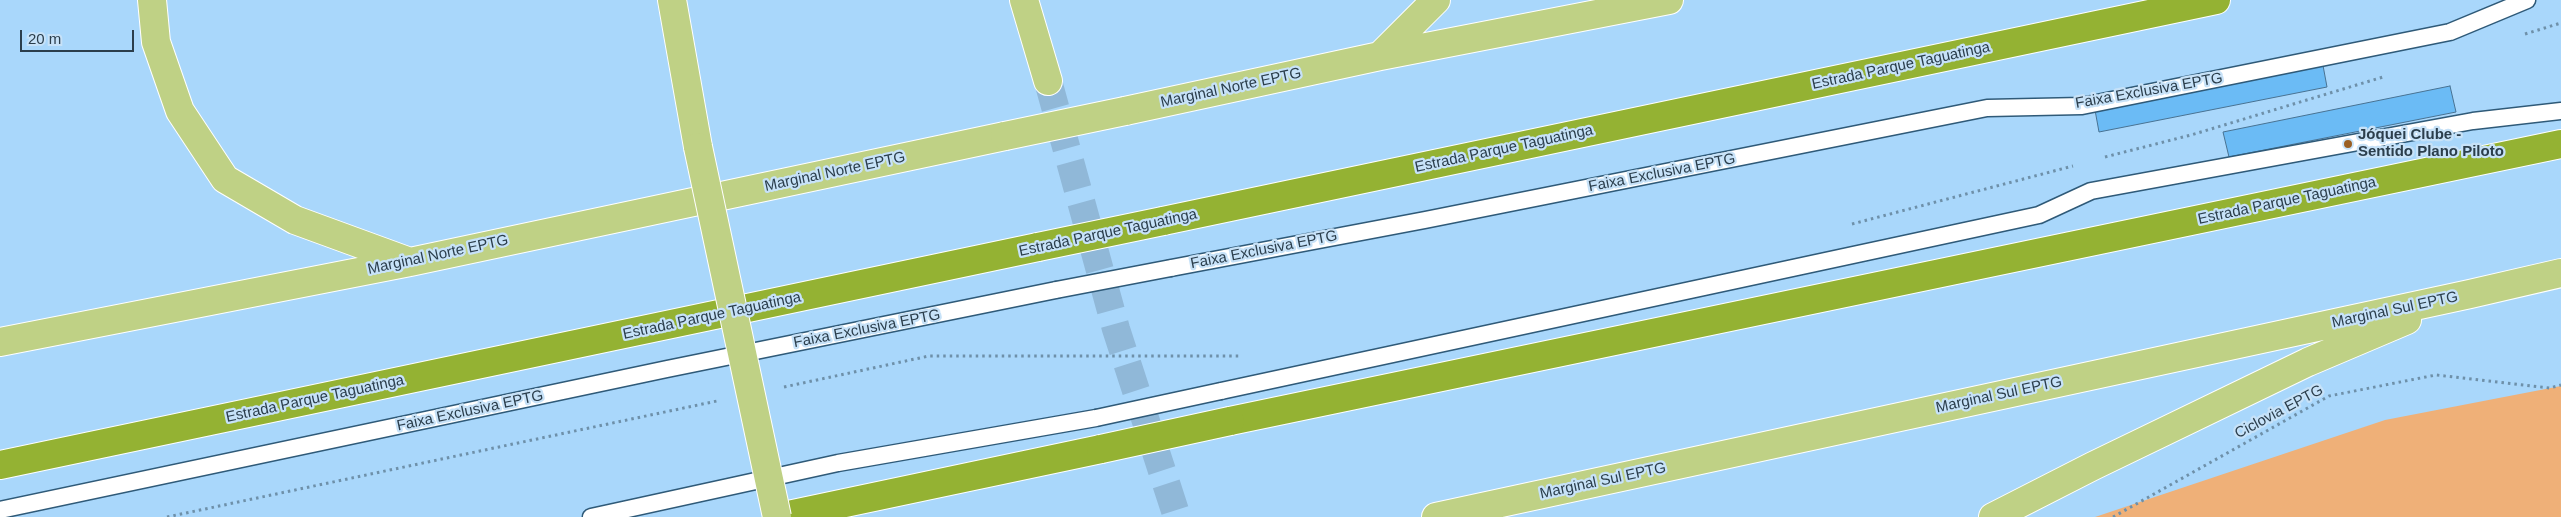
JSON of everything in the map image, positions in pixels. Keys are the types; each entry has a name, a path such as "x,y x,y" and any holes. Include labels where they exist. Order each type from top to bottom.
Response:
{"highway":[{"name":"Estrada Parque Taguatinga","path":"0,465 2216,0"},
{"name":"Estrada Parque Taguatinga","path":"778,517 2561,144"}],"main road":[{"path":"152,0 156,42 180,111 225,179 295,220 410,262"},
{"path":"672,0 698,147 778,517"},
{"path":"1024,0 1048,81"},
{"path":"1380,56 1436,0"},
{"name":"Marginal Norte EPTG","path":"0,342 410,262 1380,56 1669,0"},
{"name":"Marginal Sul EPTG","path":"1436,517 2561,273"},
{"path":"1993,517 2093,466 2308,362 2470,294"}],"lane":[{"name":"Faixa Exclusiva EPTG","path":"0,510 667,369 1056,290 1434,218 1987,108 2082,106 2450,32 2528,0"},
{"path":"591,517 838,463 1096,418 1221,392 2039,215 2091,192 2473,121 2561,111"}],"path":[{"path":"2523,35 2561,23"},
{"path":"2104,158 2190,135 2390,75"},
{"path":"1846,225 2076,165"},
{"path":"783,387 929,356 1248,356"},
{"name":"Ciclovia EPTG","path":"2113,517 2329,396 2436,375 2550,388 2561,385"},
{"path":"167,517 724,400"}],"shaded area":[{"path":"2561,386 2561,517 2095,517 2385,420"}],"building":[{"path":"2322,60 2327,87 2099,132 2095,110"},
{"path":"2450,86 2456,112 2229,157 2223,132"}],"tunnel":[{"path":"1048,81 1116,329 1177,517"}],"place":[{"name":"Jóquei Clube - Sentido Plano Piloto","path":"2348,144"}]}
